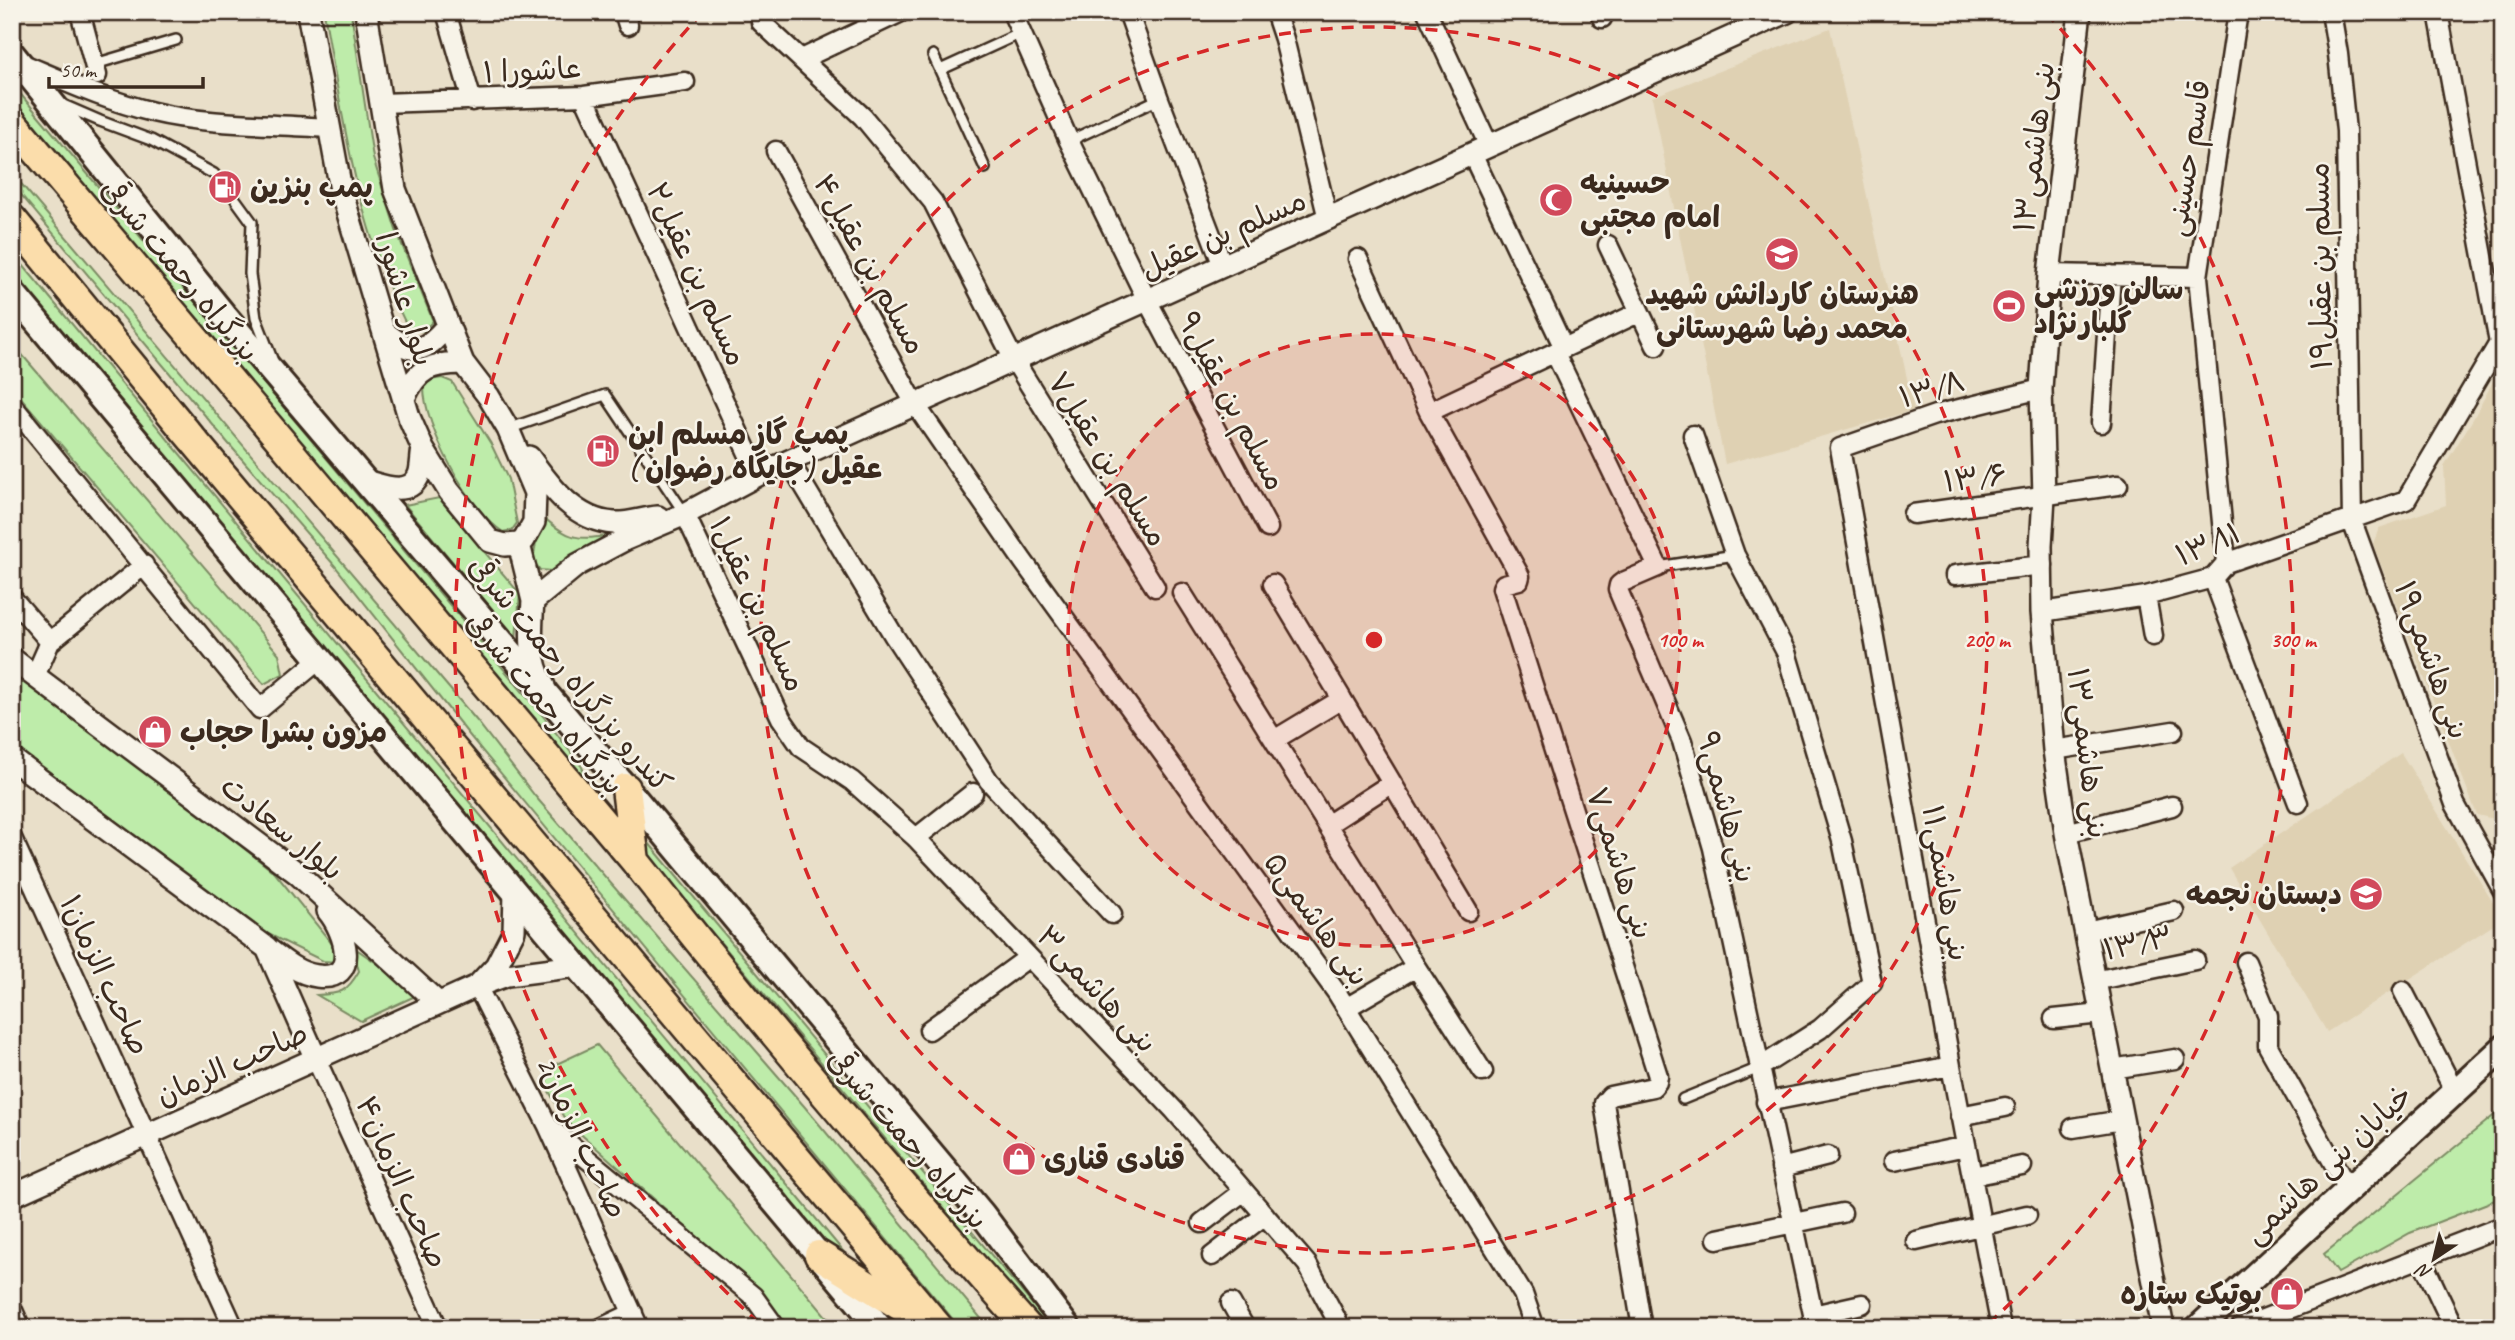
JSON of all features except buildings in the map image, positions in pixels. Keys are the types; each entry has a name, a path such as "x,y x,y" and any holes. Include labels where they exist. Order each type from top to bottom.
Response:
{"highway":[{"name":"بزرگراه رحمت شرقی","path":"12,122 635,861 731,983 937,1226 1028,1328"},
{"path":"12,219 183,428 937,1328"},
{"path":"626,788 635,861"},
{"path":"819,1255 937,1328"}],"main road":[{"name":"کندرو بزرگراه رحمت شرقی","path":"16,58 284,386 626,788 982,1214 1068,1328"},
{"path":"12,292 880,1328"},
{"name":"خیابان بنی هاشمی","path":"2198,1328 2454,1090 2503,1048"}],"street":[{"path":"80,12 96,70"},
{"name":"بلوار عاشورا","path":"309,12 341,190 404,398 423,449 449,491 490,541 505,545 519,544"},
{"name":"بلوار عاشورا","path":"366,12 396,189 463,363 489,397 508,429"},
{"path":"446,12 472,101"},
{"path":"802,59 872,18 901,12"},
{"name":"مسلم بن عقیل۹","path":"1012,12 1069,141 1147,300 1268,528"},
{"path":"1128,12 1223,266"},
{"path":"1275,12 1328,219"},
{"path":"1427,12 1559,351 1658,567"},
{"name":"مسلم بن عقیل","path":"533,601 576,565 626,539 685,514 758,475 1481,150 1762,18 1787,12"},
{"name":"بنی هاشمی۱۳","path":"2080,12 2049,274 2041,388 2044,497 2042,612 2054,750 2066,833 2162,1328"},
{"name":"قاسم حسینی","path":"2225,563 2199,277 2238,12"},
{"name":"مسلم بن عقیل۱۹","path":"2331,12 2346,131 2352,521"},
{"name":"۱۳/۱۱","path":"2042,612 2146,596 2213,578 2225,563 2406,500 2499,343 2438,12"},
{"name":"مسلم بن عقیل۷","path":"761,22 863,117 933,202 1014,360 1155,587"},
{"path":"16,58 94,94 154,112 218,120 330,128"},
{"name":"عاشورا ۱","path":"381,103 584,96 685,82"},
{"name":"مسلم بن عقیل۲","path":"584,96 758,475"},
{"name":"مسلم بن عقیل۴","path":"776,151 915,404 1023,561"},
{"path":"1608,245 1656,346"},
{"path":"1358,260 1429,412 1640,312"},
{"path":"2049,274 2199,277"},
{"path":"2101,423 2111,275"},
{"path":"384,332 403,347 418,349 434,342 448,325"},
{"path":"404,398 411,383 424,369 438,364 463,363"},
{"name":"۱۳/۸","path":"1840,448 1935,415 2041,388"},
{"path":"12,405 260,709 320,660"},
{"name":"بنی هاشمی۷","path":"1429,412 1520,576 1519,580 1502,587 1658,1076 1653,1087 1610,1096 1604,1103 1642,1328"},
{"path":"508,429 550,485 582,515 614,523 685,514"},
{"path":"508,429 535,493 534,522 519,544 533,601 531,635 535,671 555,705"},
{"path":"1693,435 1735,555 1786,652 1842,841 1872,983 1821,1029 1759,1068"},
{"name":"بنی هاشمی۱۱","path":"1840,448 1960,1116 2001,1328"},
{"path":"365,481 396,489 406,488 418,478 423,449"},
{"path":"789,461 894,636 989,781 1112,914"},
{"name":"۱۳/۶","path":"1913,514 2118,485"},
{"name":"مسلم بن عقیل۱","path":"685,514 781,718"},
{"name":"بنی هاشمی۱۹","path":"2352,521 2455,804 2503,891"},
{"name":"بنی هاشمی۵","path":"1023,561 1346,1008 1523,1294 1535,1328"},
{"path":"35,676 50,642 144,565"},
{"path":"1955,575 2043,565"},
{"name":"بنی هاشمی۹","path":"1658,567 1623,582 1618,590 1682,741 1713,848 1814,1322"},
{"path":"2213,578 2298,803"},
{"path":"1273,584 1468,911"},
{"path":"1182,593 1483,1072"},
{"path":"2146,596 2153,636"},
{"path":"12,598 50,642"},
{"name":"بلوار سعادت","path":"12,659 297,873 438,1003"},
{"path":"1274,740 1342,699"},
{"name":"بنی هاشمی۳","path":"781,718 801,747 852,780 916,838 1174,1110 1307,1264 1341,1328"},
{"path":"2054,750 2173,731"},
{"path":"12,759 296,969 315,976 328,977 338,974 344,965 345,947 335,919 297,873"},
{"path":"1327,825 1392,783"},
{"path":"916,838 972,793"},
{"path":"2066,833 2172,806"},
{"name":"صاحب الزمان۱","path":"12,838 234,1328"},
{"path":"477,986 496,966 514,931 515,891"},
{"path":"2086,931 2174,911"},
{"path":"267,948 316,1059"},
{"path":"929,1030 1029,957"},
{"name":"۱۳/۳","path":"2094,981 2194,960"},
{"path":"2246,962 2267,1016 2268,1046 2348,1189"},
{"name":"صاحب الزمان","path":"12,1196 477,986 507,975 576,966"},
{"path":"1346,1008 1416,967"},
{"name":"2صاحب الزمان","path":"477,986 548,1126 636,1320"},
{"path":"2403,991 2454,1090"},
{"path":"2054,1020 2101,1014"},
{"name":"صاحب الزمان۴","path":"316,1059 438,1328"},
{"path":"2112,1069 2175,1059"},
{"path":"1766,1102 1951,1066"},
{"path":"1960,1116 2005,1107"},
{"path":"2073,1128 2122,1119"},
{"path":"548,1126 753,1296 776,1328"},
{"path":"1894,1161 1966,1146"},
{"path":"1781,1168 1828,1156"},
{"path":"1972,1176 2022,1166"},
{"path":"1202,1223 1244,1191"},
{"path":"1717,1239 1842,1213"},
{"path":"1212,1256 1265,1215"},
{"path":"1916,1241 2027,1215"},
{"path":"2250,1326 2503,1226"},
{"path":"2421,1258 2454,1328"},
{"path":"1231,1303 1245,1328"},
{"path":"1814,1322 1862,1304"},
{"path":"12,1312 19,1328"},
{"path":"601,1328 636,1320"}],"lane":[{"path":"940,70 1021,33"},
{"path":"96,70 176,40"},
{"path":"933,55 985,169"},
{"path":"48,98 151,140 214,174"},
{"path":"1069,141 1159,99"},
{"path":"236,200 251,222 250,274 256,318 284,386"},
{"path":"508,429 605,395 685,514"},
{"path":"1658,567 1735,555"},
{"path":"1683,1099 1759,1068"}],"shaded area":[{"name":"هنرستان کاردانش شهید محمد رضا شهرستانی","path":"1830,28 1914,410 1725,464 1652,97"},
{"path":"2503,363 2503,821 2477,815 2373,544 2379,528 2446,505 2444,466"},
{"name":"دبستان نجمه","path":"2401,753 2503,919 2327,1032 2229,868"}],"green space":[{"path":"324,12 351,12 373,158 396,230 433,321 423,331 408,328 376,252 354,174"},
{"path":"12,84 543,716 582,767 594,795 12,98"},
{"path":"12,173 477,721 535,796 804,1106 989,1328 960,1328 470,736 335,566 228,443 12,184"},
{"path":"12,252 852,1262 824,1242 12,272"},
{"path":"12,343 279,654 283,674 264,684 12,387"},
{"path":"442,378 452,382 491,444 508,479 517,523 512,530 503,532 490,522 463,487 440,444 431,422 424,386 430,380"},
{"path":"439,498 520,594 516,638 405,505"},
{"path":"541,515 559,530 575,537 615,535 551,571 540,570 533,560"},
{"path":"12,670 113,744 275,873 337,950 336,962 323,961 240,920 12,748"},
{"path":"643,836 1052,1328 1044,1328 648,856"},
{"path":"352,946 414,989 413,997 361,1021 317,995 332,994 347,988 355,978 359,971"},
{"path":"597,1045 836,1328 786,1328 768,1300 566,1121 546,1086 548,1068"},
{"path":"2503,1108 2503,1197 2410,1233 2338,1273 2324,1254"}],"place":[{"name":"پمپ بنزین","path":"225,187"},
{"name":"حسینیه امام مجتبی","path":"1556,200"},
{"name":"هنرستان کاردانش شهید محمد رضا شهرستانی","path":"1782,254"},
{"name":"سالن ورزشی گلبارنژاد","path":"2009,306"},
{"name":"پمپ گاز مسلم ابن عقیل (جایگاه رضوان )","path":"603,451"},
{"name":"مزون بشرا حجاب","path":"155,732"},
{"name":"دبستان نجمه","path":"2366,894"},
{"name":"قنادی قناری","path":"1019,1159"},
{"name":"بوتیک ستاره","path":"2287,1294"}]}
